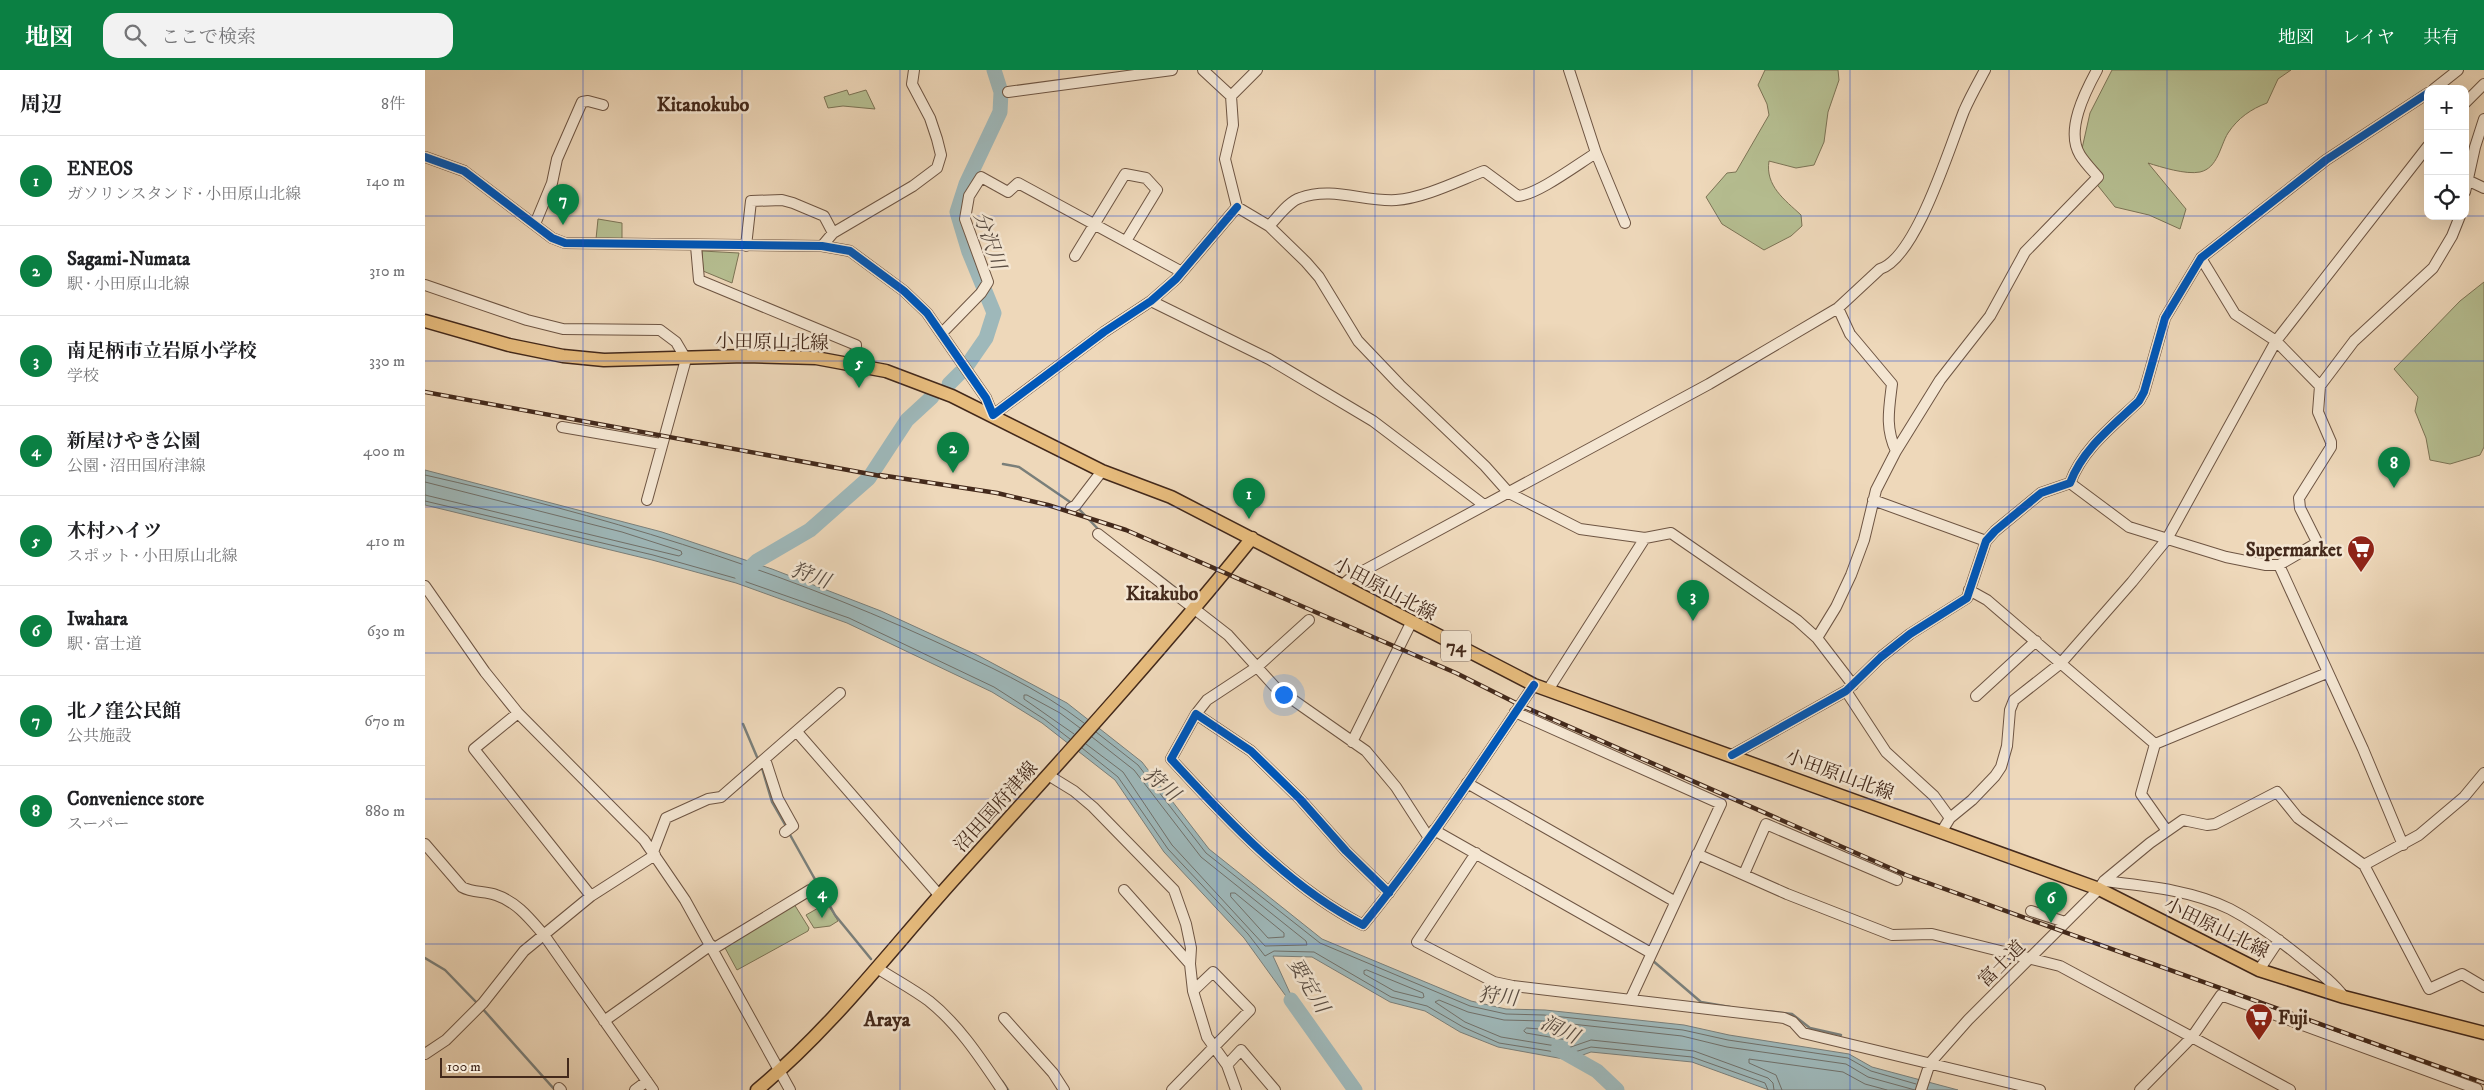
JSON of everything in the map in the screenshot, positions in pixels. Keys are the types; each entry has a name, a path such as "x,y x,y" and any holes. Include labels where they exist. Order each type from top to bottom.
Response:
{"main road":[{"name":"小田原山北線","path":"425,321 509,345 563,356 604,360 745,356 817,358 886,371 952,396 1101,471 1171,498 1534,685 1942,832 2101,885 2259,970 2344,997 2484,1033"},
{"name":"沼田国府津線","path":"757,1090 780,1071 830,1021 1193,609 1251,538"}],"street":[{"path":"822,246 833,233 932,173 940,163 937,139 930,118 912,84 914,70"},
{"path":"1008,92 1172,70"},
{"path":"1203,70 1231,96 1233,125 1225,159 1237,207 1269,226 1319,276 1358,341 1401,385 1485,466 1509,493 1580,529 1645,538 1671,533 1797,620 1817,638 1886,752 1934,796 1950,818"},
{"path":"1231,96 1257,70"},
{"path":"1569,70 1596,153 1625,223"},
{"path":"1341,586 1352,577 1709,384 1838,308 1880,269 1887,267 1901,250 1927,208 1965,109 1985,70"},
{"path":"1817,638 1836,607 1851,574 1864,540 1876,490 1896,451 1940,380 1990,316 2025,252 2098,177 2079,154 2075,133 2082,97 2097,70"},
{"path":"2439,85 2458,70"},
{"path":"2469,99 2484,84"},
{"path":"2070,483 2076,467 2090,448 2139,401 2145,392 2165,318 2201,258 2326,160 2424,95"},
{"path":"535,224 552,183 557,159 582,102 588,101 603,105"},
{"path":"2467,175 2483,120"},
{"path":"1269,226 1299,198 1343,194 1395,200 1444,186 1484,171 1518,196 1524,196 1596,153"},
{"path":"425,157 464,170 552,238 565,243 822,246 850,251 904,291 927,313 986,398 993,415 1104,332 1151,300 1182,272 1237,207"},
{"path":"1942,832 1950,818 1972,800 2001,768 2007,746 2010,710 2014,700 2061,662 2132,582 2167,539 2276,341 2423,161"},
{"path":"1075,256 1125,174 1146,178 1157,190 1126,241"},
{"path":"942,333 981,293 989,282 965,220 969,196 981,177 1008,192 1018,183 1182,272"},
{"path":"2469,181 2484,188"},
{"path":"746,246 751,201 783,200 793,203 824,216 833,233"},
{"path":"2070,483 2129,527 2226,557 2266,566 2279,565 2317,542 2300,508 2299,498 2331,448 2331,442 2318,412 2320,386 2354,341 2433,268 2459,220"},
{"path":"696,246 699,280 856,345 855,364"},
{"path":"2201,258 2235,314 2276,341 2320,386"},
{"path":"425,285 527,320 563,329 660,330 676,342 686,359 647,500"},
{"path":"1151,300 1269,359 1373,421 1484,505"},
{"path":"1838,308 1850,334 1892,384 1887,419 1890,438 1896,451"},
{"path":"562,426 661,444"},
{"path":"1071,508 1076,505 1101,471"},
{"path":"1732,755 1849,688 1881,657 1910,634 1967,598 1986,541 2041,493 2070,483"},
{"path":"1873,500 1986,541"},
{"path":"1098,534 1228,635 1276,688 1366,751 1381,767 1431,834 1476,854 1651,953"},
{"path":"1548,690 1645,538"},
{"path":"2279,565 2363,749 2403,845"},
{"path":"425,586 485,672 517,713 654,854 712,947 789,1090"},
{"path":"1969,590 1987,600 2155,744"},
{"path":"1309,620 1257,667 1207,700 1196,714 1171,759 1241,833 1289,874 1342,914 1363,925 1389,893 1534,685"},
{"path":"1352,742 1411,623"},
{"path":"1976,696 2036,641"},
{"path":"2155,744 2327,673"},
{"path":"425,1054 447,1040 483,1003 516,959 591,896 654,854 666,818 708,799 721,797 840,693"},
{"path":"1515,712 1721,804 1674,901 1631,998"},
{"path":"517,713 474,749 560,854 591,896"},
{"path":"1196,714 1237,741 1270,769 1389,893"},
{"path":"797,732 940,896"},
{"path":"2155,744 2141,794 2167,831"},
{"path":"765,759 778,799 793,826 788,830"},
{"path":"2484,773 2464,797 2419,835 2364,865 2429,989 2462,974 2484,987"},
{"path":"1048,775 1074,790 1093,807 1174,890 1186,924 1191,948 1190,964 1193,991 1207,1037 1213,1048 1227,1065 1236,1090"},
{"path":"1467,783 1674,901"},
{"name":"富士道","path":"1921,1090 1929,1065 1968,1020 2101,885 2167,831 2187,820 2207,826 2215,824 2277,792 2298,818 2364,865"},
{"path":"1744,874 1766,824 1897,880"},
{"path":"425,844 462,887 468,891 497,895 515,904 544,935 650,1086 635,1090"},
{"path":"1476,854 1417,942 1495,982 1513,986 1631,998 1784,1018 1793,1022 1803,1033 1929,1065 2040,1090"},
{"path":"1697,854 1787,894 1892,935 1932,934 2031,958 2076,973 2120,1000 2192,1036 2290,1090"},
{"path":"2101,885 2154,887 2217,904 2279,940 2336,986 2344,997"},
{"path":"604,1021 712,947 810,890"},
{"path":"1123,890 1190,964"},
{"path":"2031,910 2065,922"},
{"path":"2259,970 2279,940"},
{"path":"877,968 909,988 940,1012 980,1058 1002,1090"},
{"path":"1173,1090 1250,1010 1213,972 1193,991"},
{"path":"2140,1090 2192,1036 2221,995 2477,1090 2484,1081"},
{"path":"1004,1018 1053,1073 1064,1090"},
{"path":"1227,1065 1241,1050 1275,1090"}],"green space":[{"path":"1765,70 1838,70 1839,80 1828,112 1824,142 1814,165 1796,168 1769,161 1770,178 1773,185 1777,192 1801,215 1802,226 1791,236 1764,250 1722,224 1706,197 1727,173 1736,172 1769,115 1767,104 1758,85"},
{"path":"2112,70 2291,70 2278,79 2267,103 2245,115 2236,123 2225,138 2215,161 2206,170 2194,173 2148,163 2186,209 2180,229 2149,215 2115,207 2079,162 2090,113"},
{"path":"847,90 849,95 866,90 875,109 843,106 828,108 824,97"},
{"path":"598,219 622,223 622,240 596,239"},
{"path":"702,251 739,253 732,283 703,271"},
{"path":"2484,282 2484,447 2480,455 2450,464 2430,460 2426,438 2415,411 2418,397 2394,369 2460,301"},
{"path":"827,903 838,921 830,926 814,928 806,915"},
{"path":"794,904 809,928 808,931 737,970 724,946"}],"water":[{"path":"425,470 662,532 772,569 881,611 979,656 1067,703 1142,762 1209,849 1322,939 1471,1001 1506,1009 1545,1010 1684,1025 1729,1035 1849,1054 1872,1067 1958,1090 1769,1090 1692,1062 1591,1052 1569,1060 1498,1047 1460,1032 1425,1011 1390,1002 1312,957 1273,956 1301,1017 1244,938 1164,852 1115,780 1042,723 992,692 847,623 736,583 652,560 425,505"}],"waterway":[{"name":"分沢川","path":"968,364 986,338 994,313 969,252 957,212 966,184 1000,112 1001,92 994,70"},
{"name":"分沢川","path":"949,384 960,373"},
{"name":"分沢川","path":"742,575 757,561 810,530 869,478 907,420 932,397"},
{"path":"1003,464 1019,467 1073,504"},
{"path":"1077,507 1099,530"},
{"path":"1155,572 1195,603"},
{"path":"743,724 757,757"},
{"path":"762,768 772,802 787,828"},
{"path":"789,833 835,915 871,959"},
{"path":"425,958 445,970 477,1003"},
{"path":"1652,960 1701,1002 1730,1007"},
{"name":"要定川","path":"1291,1000 1355,1090"},
{"path":"481,1007 555,1090"},
{"path":"1766,1011 1792,1014 1810,1028 1841,1035"},
{"name":"洞川","path":"1558,1049 1597,1071 1617,1090"},
{"path":"1002,1081 1008,1090"}],"railway":[{"path":"425,392 886,477"},
{"path":"880,475 997,493 1048,505 1126,530 1456,673 1520,705 1906,875 2484,1083"}],"cycle path":[{"path":"1732,755 1846,691 1881,657 1910,634 1967,598 1986,541 1995,531 2041,493 2070,483 2076,470 2091,448 2139,401 2144,392 2165,318 2201,258 2326,160 2424,96"},
{"path":"425,157 464,171 552,238 565,243 822,246 850,251 904,291 927,313 986,398 993,415 1104,332 1151,301 1176,279 1237,207"},
{"path":"1389,893 1346,851 1300,799 1251,751 1196,714 1171,759 1260,851 1310,892 1336,910 1363,925 1386,896 1408,867 1430,837 1534,685"}],"place":[{"name":"北ノ窪公民館","path":"563,225"},
{"name":"木村ハイツ","path":"859,388"},
{"name":"Sagami-Numata","path":"953,473"},
{"name":"Convenience store","path":"2394,488"},
{"name":"ENEOS","path":"1249,519"},
{"name":"Supermarket","path":"2361,573"},
{"name":"南足柄市立岩原小学校","path":"1693,621"},
{"name":"新屋けやき公園","path":"822,918"},
{"name":"Iwahara","path":"2051,923"},
{"name":"Fuji","path":"2259,1041"}],"district":[{"name":"Kitanokubo","path":"703,104"},
{"name":"Kitakubo","path":"1162,593"},
{"name":"Araya","path":"887,1019"}],"water label":[{"name":"狩川","path":"811,575"},
{"name":"狩川","path":"1162,784"},
{"name":"狩川","path":"1498,996"}]}
